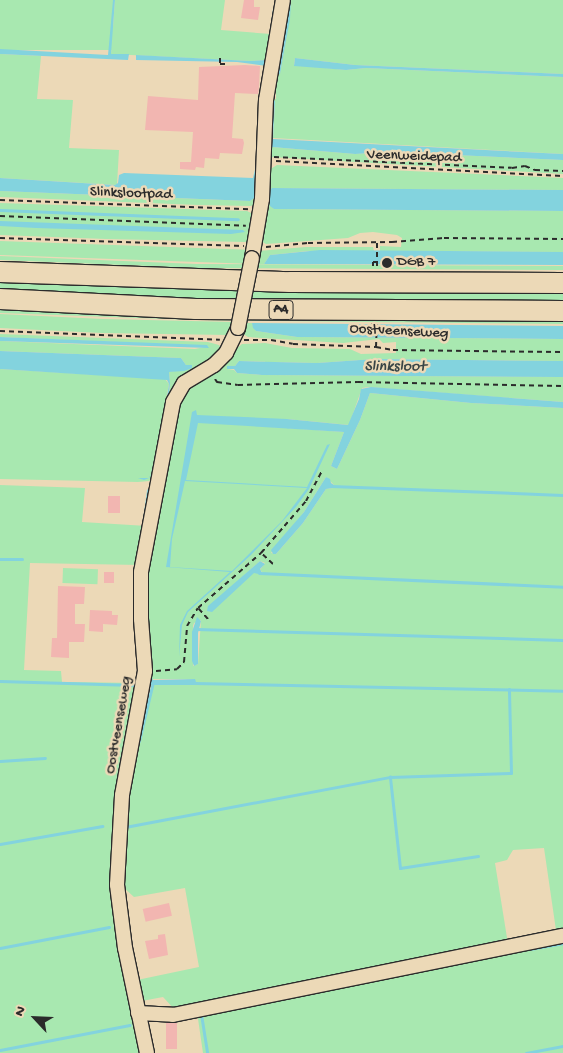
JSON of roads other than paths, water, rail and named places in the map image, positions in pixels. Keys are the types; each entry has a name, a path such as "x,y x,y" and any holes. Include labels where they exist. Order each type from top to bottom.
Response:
{"highway":[{"name":"A4","path":"0,272 290,282 563,283"},
{"name":"A4","path":"0,299 196,309 563,312"}],"street":[{"name":"Oostveenseweg","path":"147,1053 125,948 117,885 122,795 145,670 140,610 141,572 168,420 173,402 180,388 189,380 220,361 236,334 261,209 265,160 266,100 282,0"},
{"path":"138,1013 172,1015 562,936"}],"water":[{"path":"113,0 115,0 111,54 129,54 128,60 0,54 0,49 108,55"},
{"path":"288,0 291,0 290,19 280,74 277,74 286,26"},
{"path":"273,9 276,9 267,66 237,62 136,60 136,55 250,61 266,60"},
{"path":"295,58 355,65 563,74 563,77 366,68 346,70 294,66"},
{"path":"271,101 275,101 273,139 563,154 563,160 388,152 355,154 272,147 269,144"},
{"path":"257,161 257,196 250,201 0,191 0,178 115,185 118,183 119,175 124,173 253,178"},
{"path":"272,188 563,190 563,211 274,209 270,206 268,193"},
{"path":"0,221 243,230 245,232 231,234 36,228 0,226"},
{"path":"320,250 563,252 563,265 264,264 270,255"},
{"path":"252,323 563,326 563,339 297,337 256,331"},
{"path":"0,337 207,345 209,348 0,341"},
{"path":"0,351 181,358 186,365 192,365 192,368 184,371 169,372 170,383 169,393 153,467 166,403 169,384 167,380 0,369"},
{"name":"Slinksloot","path":"375,359 563,361 563,377 262,375 237,373 234,369 227,369 227,366 235,366 239,361 317,363"},
{"path":"371,387 563,402 563,408 471,403 370,393 360,420 337,469 331,466 344,432 198,423 186,480 307,487 327,445 330,444 309,489 296,507 251,555 188,612 182,625 179,657 180,625 187,611 230,572 166,567 192,412 196,410 197,415 287,419 348,425 359,399 361,389","holes":["185,481 307,488 282,521 232,571 170,567 172,539"]},
{"path":"326,477 334,485 333,488 326,489 303,523 276,554 273,554 271,550 304,512"},
{"path":"260,561 265,564 260,569 263,575 254,573 212,612 207,611 208,606"},
{"path":"197,617 201,621 198,633 198,664 194,666 192,661 192,632"},
{"path":"150,673 153,680 195,679 197,685 151,685"}],"waterway":[{"path":"0,210 238,219"},
{"path":"331,486 563,495"},
{"path":"144,519 148,490"},
{"path":"0,559 22,559"},
{"path":"259,573 563,587"},
{"path":"196,629 563,640"},
{"path":"0,681 134,685"},
{"path":"139,741 153,682"},
{"path":"194,683 563,691"},
{"path":"478,856 400,868 390,777 511,773 509,689"},
{"path":"0,761 45,758"},
{"path":"125,827 390,777"},
{"path":"0,844 102,826"},
{"path":"0,948 109,927"},
{"path":"530,949 563,943"},
{"path":"201,1014 207,1053"},
{"path":"0,1050 130,1025"},
{"path":"526,1053 563,1046"}],"place":[{"name":"DGB 7","path":"387,263"}]}
